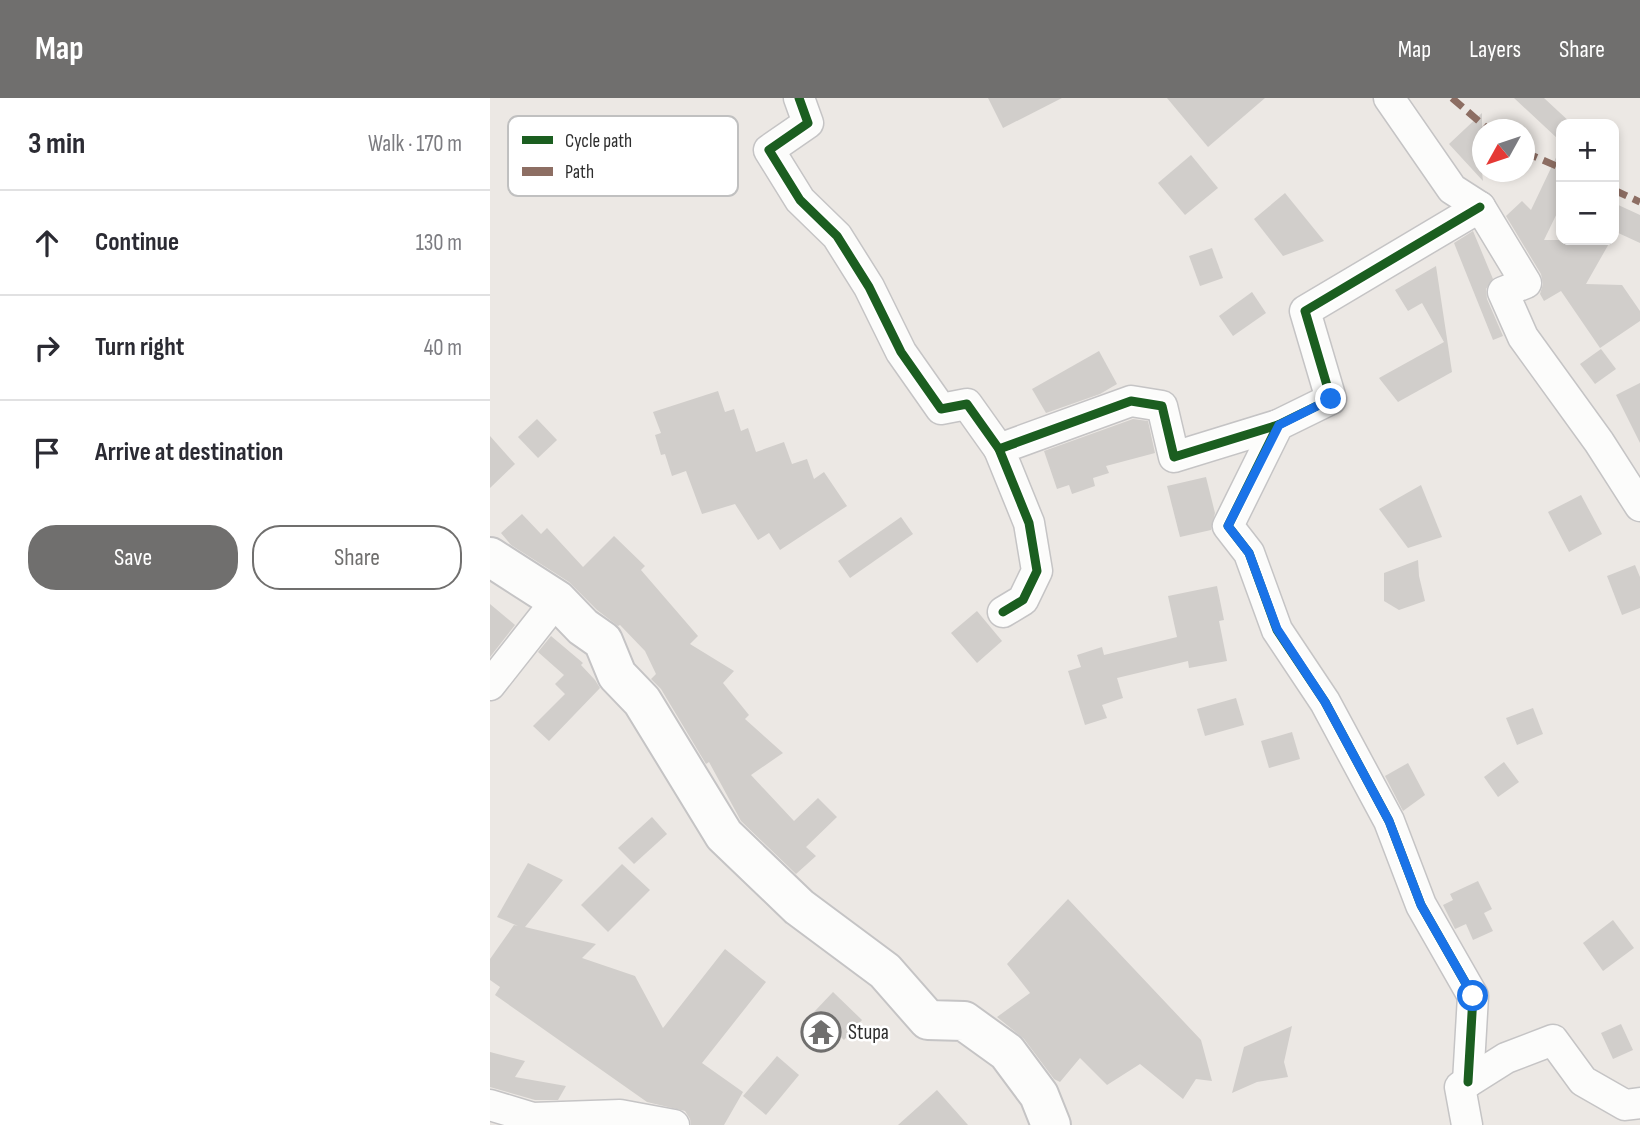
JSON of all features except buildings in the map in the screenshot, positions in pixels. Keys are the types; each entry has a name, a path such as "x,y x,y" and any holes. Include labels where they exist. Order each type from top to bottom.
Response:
{"main road":[{"path":"490,557 557,600 583,627 603,641 617,675 649,713 724,835 799,906 885,971 928,1020 964,1021 1007,1052 1039,1095 1051,1125"}],"street":[{"path":"799,98 808,123 769,150 800,200 837,236 869,287 901,352 941,409 967,404 999,449 1029,523 1037,571 1023,600 1003,612"},
{"path":"1389,98 1452,190 1480,207 1526,283 1503,292 1523,337 1599,442 1640,506"},
{"path":"999,449 1131,401 1162,406 1174,457 1279,425 1331,399 1305,311 1480,207"},
{"path":"1279,425 1228,526 1249,553 1277,629 1325,702 1389,821 1421,905 1473,996 1468,1083"},
{"path":"490,685 557,600"},
{"path":"1467,1125 1460,1087 1506,1058 1553,1040 1583,1081 1625,1105 1640,1103"},
{"path":"490,1105 533,1118 620,1115 674,1125"}],"marked path":[{"path":"1452,98 1476,119"},
{"path":"1535,157 1556,166"},
{"path":"1619,192 1640,202"}],"cycle path":[{"path":"799,98 808,123 769,150 800,200 837,236 869,287 901,352 941,409 967,404 999,449"},
{"path":"1468,1082 1473,996 1421,905 1389,821 1325,702 1277,630 1249,553 1228,526 1278,425 1331,399 1305,311 1480,207"},
{"path":"1003,612 1023,600 1037,571 1029,523 999,449 1131,401 1162,406 1174,457 1278,425"}],"place":[{"name":"Stupa","path":"821,1032"}],"route":[{"path":"1331,399 1279,425 1228,526 1249,553 1277,629 1325,702 1389,821 1421,905 1473,996"}]}
